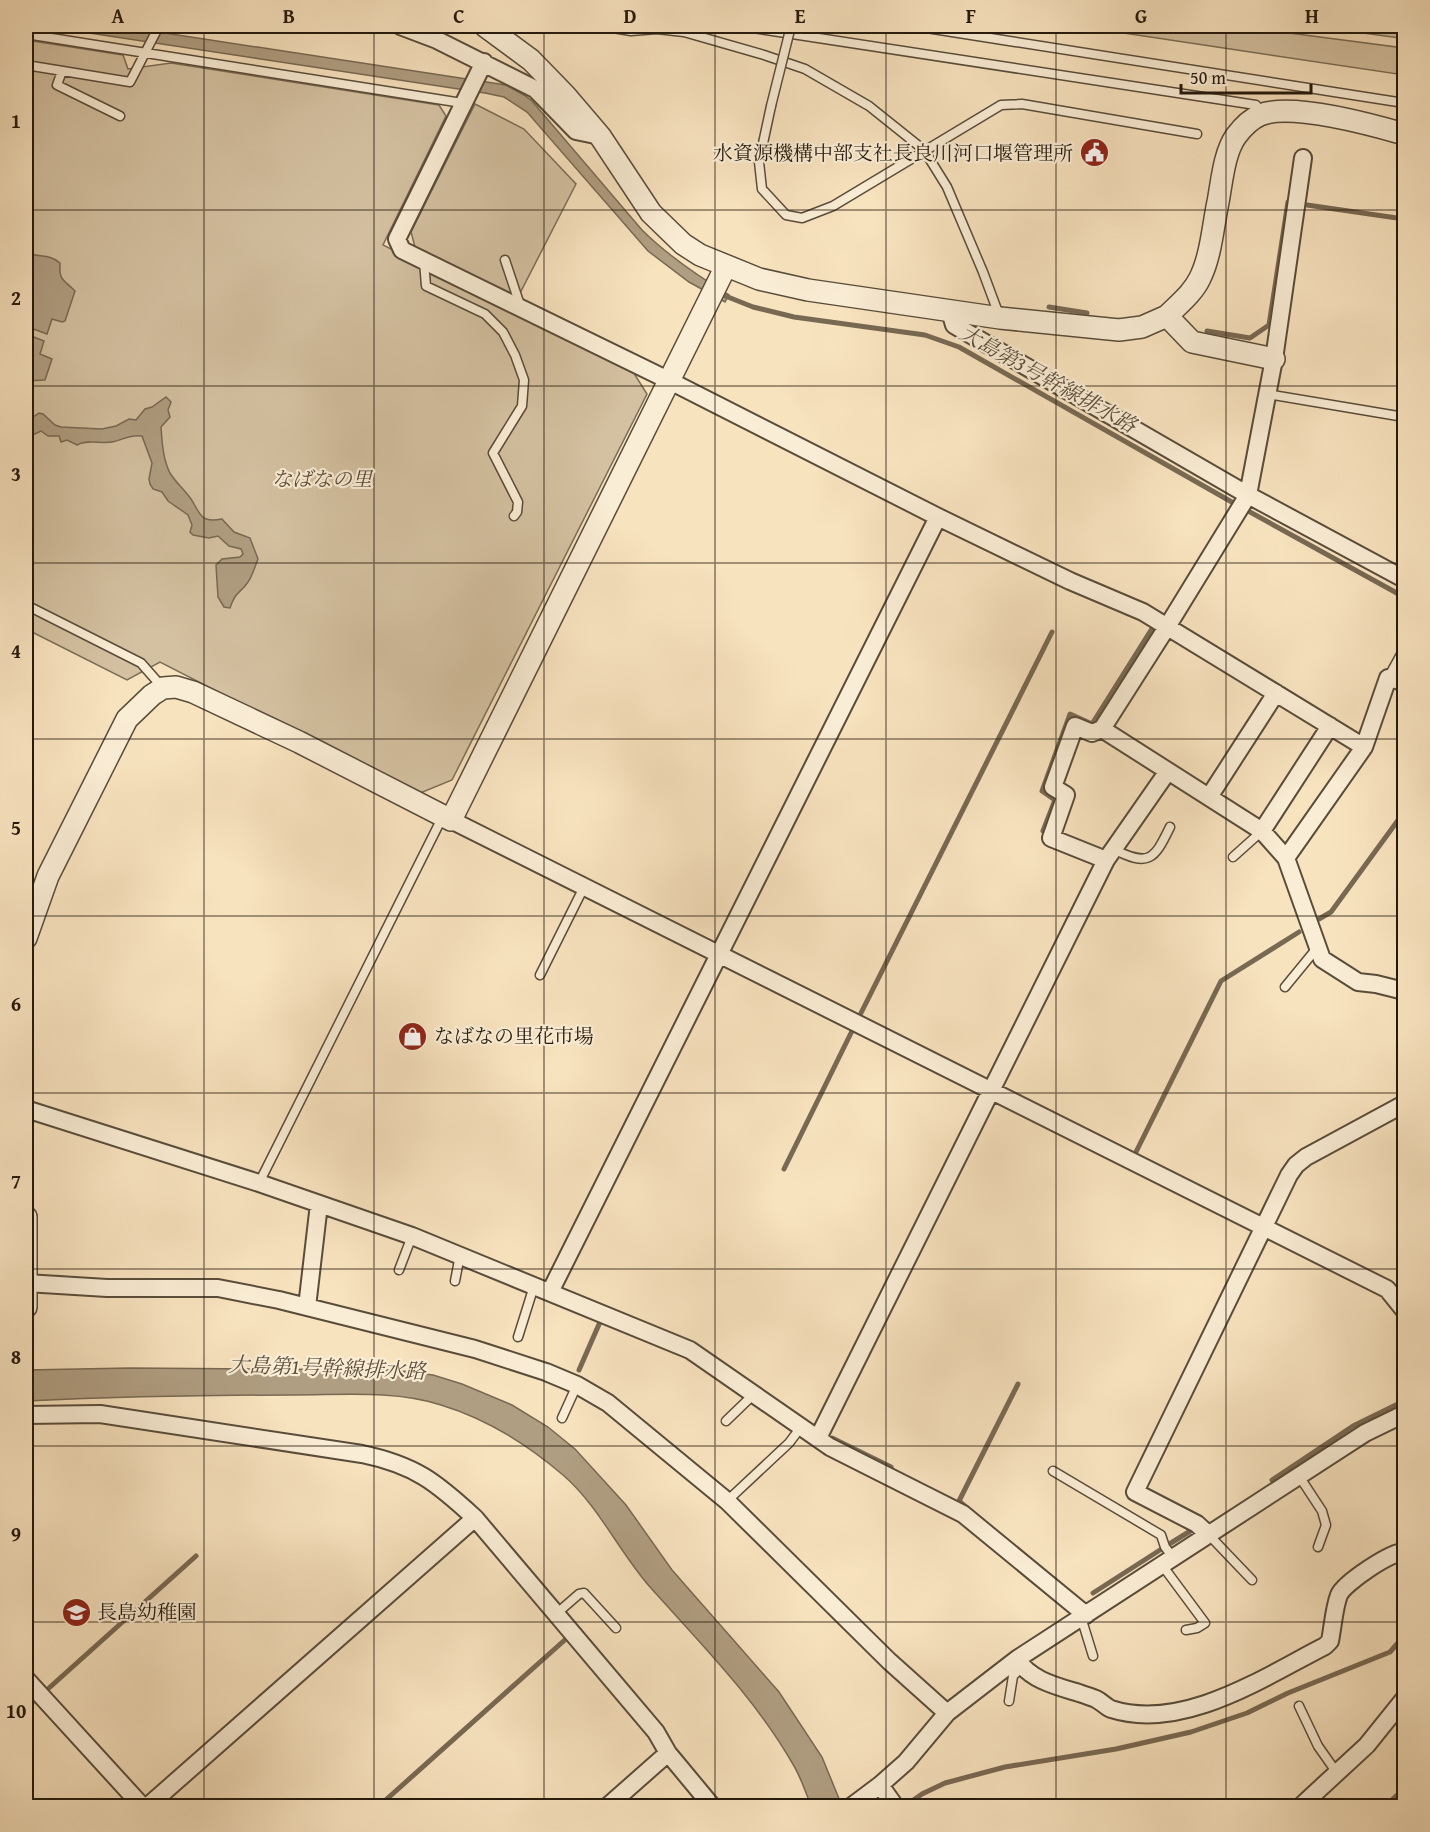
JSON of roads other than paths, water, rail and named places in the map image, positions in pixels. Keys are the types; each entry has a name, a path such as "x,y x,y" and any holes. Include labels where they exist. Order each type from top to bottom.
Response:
{"street":[{"path":"400,26 437,40 480,69 535,89 576,131 600,136"},
{"path":"485,26 531,60 565,95 600,136 651,213 683,244 723,272 808,290 1000,318 1119,330 1142,327 1167,316 1188,296 1200,278 1228,153 1235,136 1261,114 1300,112 1365,123 1404,134"},
{"path":"480,69 397,239 402,250 670,381 938,517 1143,612 1364,747"},
{"path":"1109,854 1051,838 1065,795 1053,787 1075,726 1092,733 1102,729 1243,502 1274,359 1303,158"},
{"path":"447,818 670,381 723,272"},
{"path":"950,311 954,325 1243,502 1404,579"},
{"path":"1167,316 1192,342 1274,359"},
{"path":"550,1292 938,517"},
{"path":"1286,858 1364,747 1396,680"},
{"path":"26,938 48,876 127,719 152,695 163,688 176,687 193,692 299,742 719,955 1388,1289 1404,1308"},
{"path":"1209,797 1276,693"},
{"path":"1262,831 1330,726"},
{"path":"1102,729 1262,831 1286,858 1322,959 1358,982 1404,991"},
{"path":"818,1438 1109,854 1168,771"},
{"path":"1209,1535 1197,1524 1135,1492 1288,1175 1306,1157 1404,1104"},
{"path":"26,1109 259,1183 412,1236 690,1350 830,1447 963,1514 1084,1616"},
{"path":"307,1307 320,1204"},
{"path":"26,1217 26,1307"},
{"path":"26,1283 107,1288 218,1288 279,1300 475,1349 546,1372 577,1385 608,1403 727,1501 889,1661 947,1713"},
{"path":"26,1415 100,1414 392,1460 412,1469 444,1489 475,1518 656,1732 668,1753 712,1806"},
{"path":"852,1806 906,1762 947,1713 1084,1616 1168,1561 1365,1433 1404,1414"},
{"path":"148,1806 475,1518"},
{"path":"1019,1663 1038,1679 1098,1700 1109,1708 1159,1715 1185,1710 1224,1696 1325,1646 1330,1641 1340,1593 1352,1581 1385,1558 1400,1551 1404,1552"},
{"path":"26,1679 142,1806"},
{"path":"1301,1806 1367,1745 1404,1699"},
{"path":"608,1806 668,1753"},
{"path":"880,1785 895,1806"}],"lane":[{"path":"26,65 130,82 159,26"},
{"path":"601,26 631,32 657,29 684,32 805,69 869,106 924,150 946,187 983,272 1000,318"},
{"path":"684,32 693,26"},
{"path":"740,26 1256,105"},
{"path":"791,26 759,162 762,189 786,215 802,218 833,206 1000,105 1022,104 1197,134"},
{"path":"914,26 1404,103"},
{"path":"26,34 147,50 465,99"},
{"path":"62,71 57,85 120,116"},
{"path":"424,260 426,286 485,314 503,332 524,380 522,406 493,453 518,502 514,516"},
{"path":"505,260 521,308"},
{"path":"1267,394 1404,417"},
{"path":"26,605 141,663 163,688"},
{"path":"1396,680 1404,649"},
{"path":"259,1183 447,818"},
{"path":"1109,854 1138,859 1150,857 1158,851 1170,826"},
{"path":"1233,857 1262,831"},
{"path":"540,975 584,887"},
{"path":"1285,987 1318,947"},
{"path":"399,1270 412,1236"},
{"path":"455,1281 460,1256"},
{"path":"518,1337 534,1286"},
{"path":"562,1418 577,1385"},
{"path":"726,1421 753,1395"},
{"path":"727,1501 789,1443 801,1427"},
{"path":"1053,1471 1161,1535 1168,1561 1205,1623 1197,1628 1186,1630"},
{"path":"1299,1476 1322,1511 1326,1525 1318,1547"},
{"path":"1209,1535 1252,1580"},
{"path":"556,1614 579,1594 584,1593 616,1628"},
{"path":"1084,1616 1093,1656"},
{"path":"1009,1701 1013,1676 1019,1663"},
{"path":"1299,1706 1318,1746 1338,1774"}],"waterway":[{"path":"1207,331 1250,338 1269,325 1288,202"},
{"path":"1307,205 1404,219"},
{"name":"大島第3号幹線排水路","path":"723,295 753,307 794,317 925,335 959,347 1404,597"},
{"path":"1049,307 1087,313"},
{"path":"1043,831 1055,800 1042,791 1070,714 1092,724 1153,627"},
{"path":"861,1013 1052,632"},
{"path":"1319,919 1331,912 1404,812"},
{"path":"1136,1152 1221,981 1299,932"},
{"path":"784,1169 852,1031"},
{"path":"579,1370 600,1322"},
{"path":"967,1508 959,1501 1018,1384"},
{"path":"1272,1480 1353,1426 1404,1401"},
{"path":"832,1438 891,1467"},
{"path":"1171,1543 1192,1530"},
{"path":"1093,1593 1160,1550"},
{"path":"49,1688 196,1556"},
{"path":"905,1806 922,1794 945,1783 1005,1767 1116,1749 1191,1732 1247,1713 1288,1693 1390,1652 1404,1636"},
{"path":"379,1806 567,1638"},
{"path":"26,1709 32,1703"},
{"path":"1385,1806 1404,1789"}],"place":[{"name":"水資源機構中部支社長良川河口堰管理所","path":"1094,153"},
{"name":"なばなの里花市場","path":"413,1036"},
{"name":"長島幼稚園","path":"76,1612"}],"park label":[{"name":"なばなの里","path":"322,479"}],"water label":[{"name":"大島第1号幹線排水路","path":"327,1368"}]}
